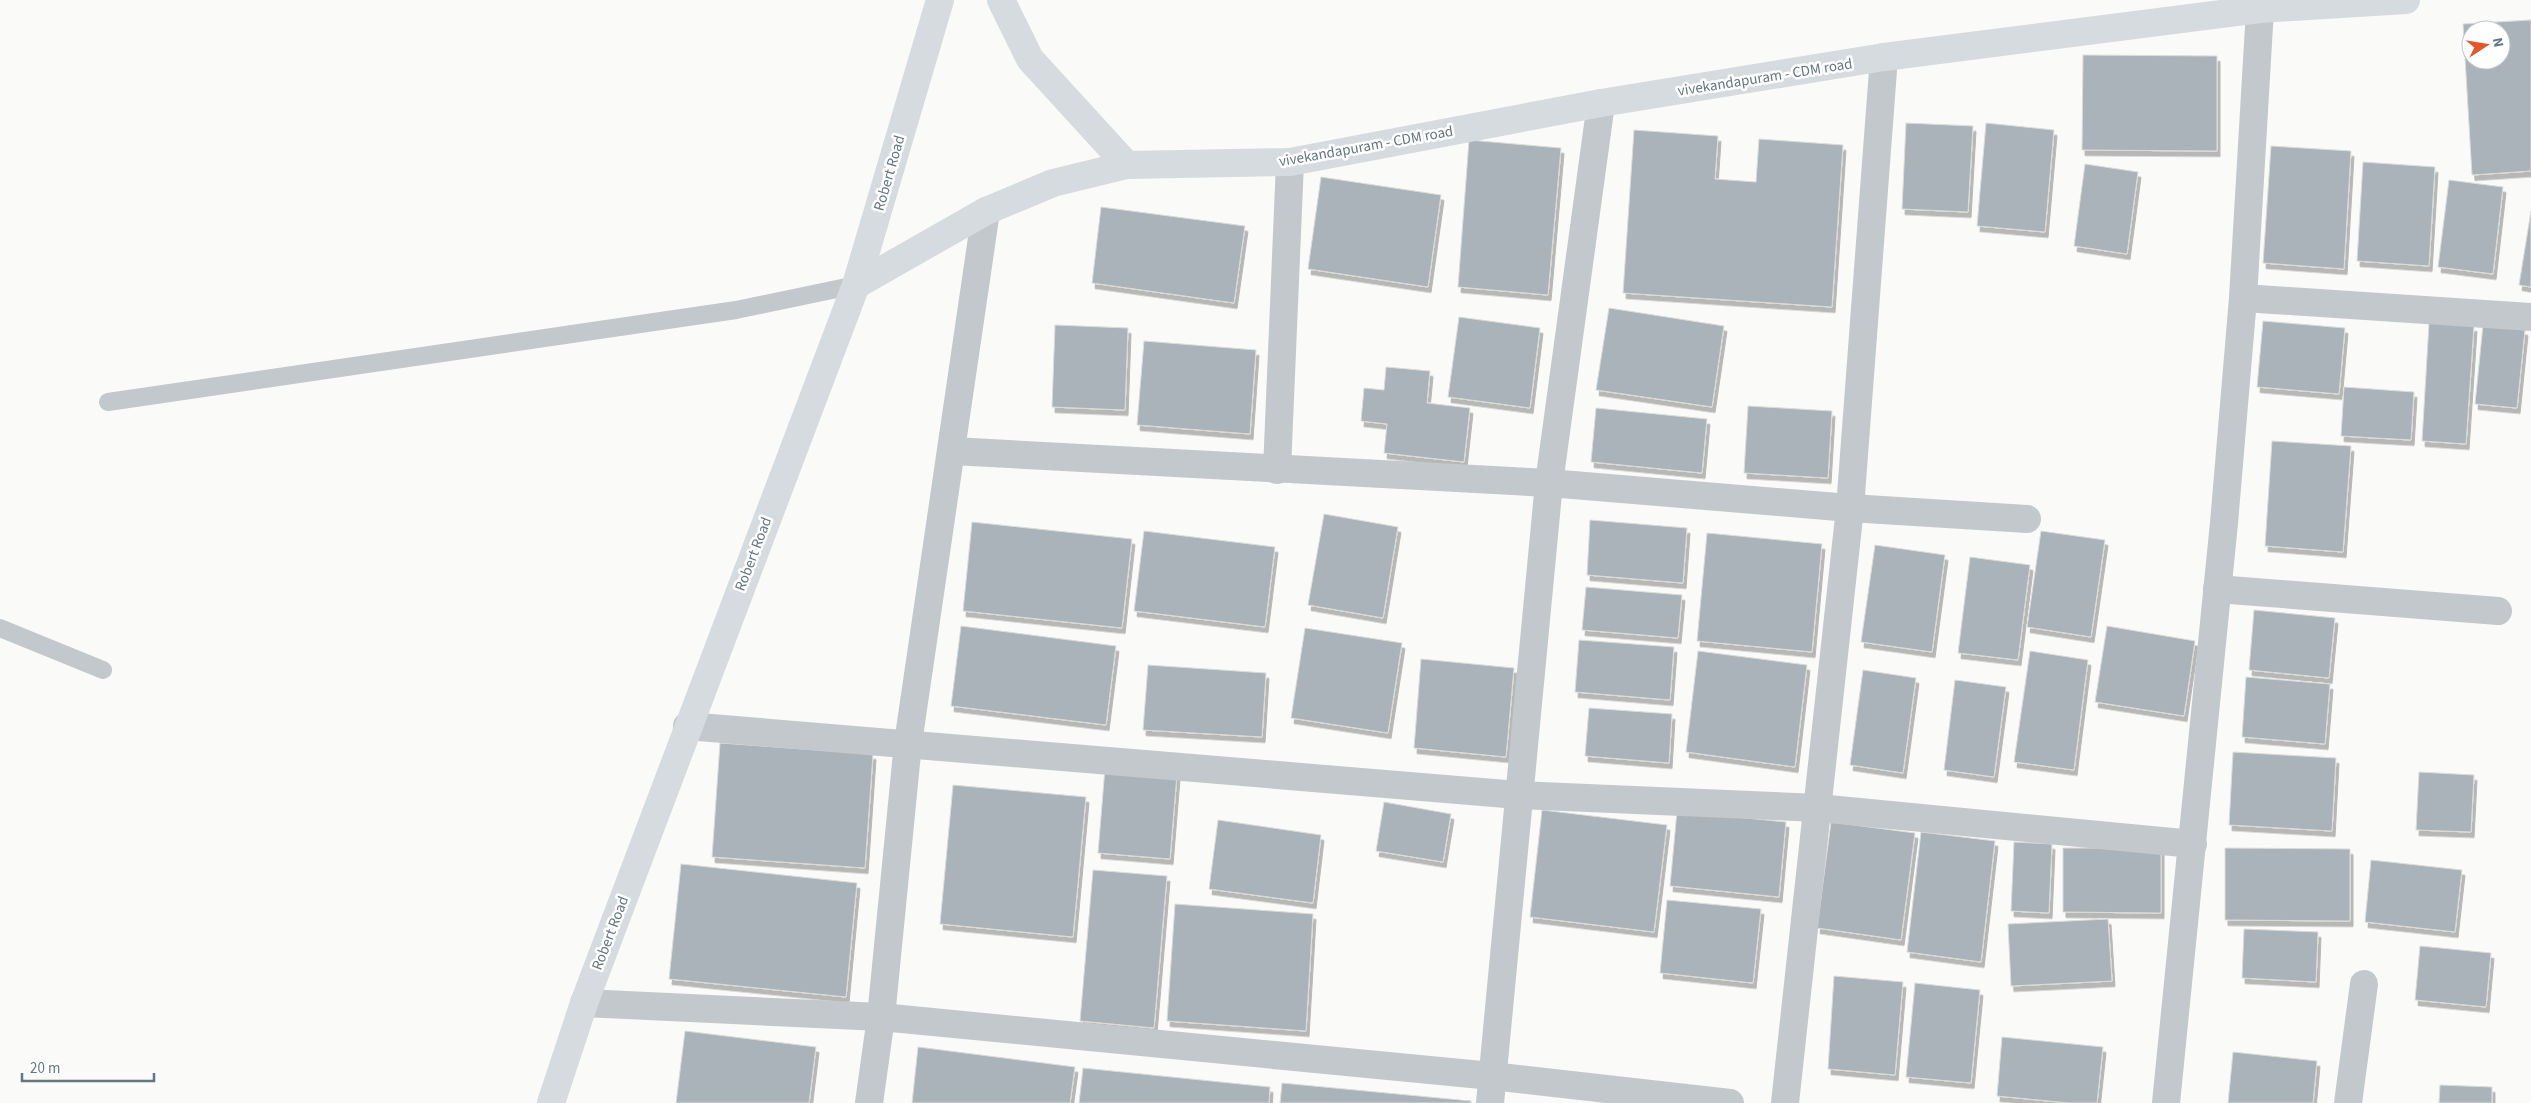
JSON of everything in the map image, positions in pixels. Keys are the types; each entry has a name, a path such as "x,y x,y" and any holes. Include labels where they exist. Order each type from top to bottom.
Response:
{"street":[{"name":"Robert Road","path":"551,1103 584,1002 856,285 940,0"},
{"path":"1001,0 1030,59 1127,165"},
{"name":"vivekandapuram - CDM road","path":"856,285 986,211 1053,183 1127,165 1290,162 1601,103 1884,57 2260,9 2406,0"},
{"path":"2166,1103 2193,844 2243,298 2260,9"},
{"path":"1785,1103 1850,508 1884,57"},
{"path":"1490,1103 1549,483 1601,103"},
{"path":"1277,470 1290,162"},
{"path":"870,1103 908,743 986,211"},
{"path":"2243,298 2531,317"},
{"path":"952,451 1277,470 1549,483 1850,508 2027,519"},
{"path":"2217,589 2498,611"},
{"path":"688,726 1518,795 1818,808 2193,844"},
{"path":"2348,1103 2364,984"},
{"path":"584,1002 880,1017 1492,1076 1730,1103"}],"lane":[{"path":"108,402 736,310 856,285"},
{"path":"0,628 103,670"}],"building":[{"path":"2531,20 2531,171 2472,175 2466,70 2511,70 2511,21"},
{"path":"2083,55 2217,56 2217,151 2082,150"},
{"path":"1906,123 1973,126 1968,212 1902,209"},
{"path":"1986,123 2054,130 2045,232 1977,226"},
{"path":"1634,130 1718,136 1715,179 1756,182 1759,139 1843,145 1832,307 1623,293"},
{"path":"1469,140 1561,148 1548,295 1458,287"},
{"path":"2271,146 2351,151 2344,269 2263,263"},
{"path":"2363,162 2435,167 2429,266 2357,261"},
{"path":"2085,164 2138,172 2127,254 2074,246"},
{"path":"1321,177 1441,195 1428,287 1308,269"},
{"path":"2449,180 2503,187 2493,274 2438,267"},
{"path":"1101,207 1245,226 1234,303 1092,283"},
{"path":"2531,211 2531,287 2519,285"},
{"path":"1609,308 1724,326 1712,407 1596,390"},
{"path":"1459,317 1540,328 1530,408 1448,397"},
{"path":"2263,321 2345,328 2339,394 2257,387"},
{"path":"2429,323 2474,326 2466,444 2422,441"},
{"path":"1055,325 1128,328 1125,410 1052,407"},
{"path":"2483,325 2525,330 2517,408 2475,404"},
{"path":"1144,341 1256,350 1250,434 1137,425"},
{"path":"1386,367 1430,371 1427,403 1470,408 1464,462 1384,453 1387,424 1361,421 1364,388 1384,390"},
{"path":"2344,387 2414,392 2411,440 2341,436"},
{"path":"1748,406 1832,411 1828,478 1744,473"},
{"path":"1596,408 1707,419 1702,473 1591,462"},
{"path":"2272,441 2351,446 2343,552 2265,546"},
{"path":"1324,514 1398,527 1383,618 1308,605"},
{"path":"1590,520 1687,528 1683,583 1587,575"},
{"path":"972,522 1132,539 1122,628 963,611"},
{"path":"1144,531 1275,547 1265,627 1134,611"},
{"path":"2041,531 2105,540 2091,637 2027,627"},
{"path":"1707,533 1822,544 1812,652 1697,641"},
{"path":"1875,545 1945,555 1932,652 1861,642"},
{"path":"1970,557 2030,565 2018,660 1958,653"},
{"path":"1586,587 1682,595 1678,638 1582,630"},
{"path":"2254,610 2335,618 2329,678 2249,670"},
{"path":"961,626 1116,646 1106,725 951,706"},
{"path":"2107,626 2195,641 2184,716 2095,702"},
{"path":"1305,628 1402,643 1388,733 1291,718"},
{"path":"1579,640 1674,647 1670,700 1575,692"},
{"path":"1698,651 1807,665 1795,767 1686,752"},
{"path":"2030,651 2088,660 2074,770 2014,762"},
{"path":"1421,659 1514,668 1506,757 1414,748"},
{"path":"1148,665 1266,673 1262,737 1143,730"},
{"path":"1863,670 1916,678 1903,773 1850,765"},
{"path":"2246,677 2330,684 2325,744 2242,737"},
{"path":"1955,680 2006,687 1994,777 1944,770"},
{"path":"1589,708 1672,714 1669,763 1585,756"},
{"path":"720,743 873,754 865,868 712,857"},
{"path":"2233,752 2336,758 2332,831 2229,825"},
{"path":"1105,768 1177,774 1170,859 1098,853"},
{"path":"2419,772 2474,775 2471,832 2416,830"},
{"path":"953,785 1086,797 1073,937 940,924"},
{"path":"1384,802 1451,814 1443,862 1376,851"},
{"path":"1542,810 1667,825 1654,932 1530,917"},
{"path":"1677,811 1786,822 1779,897 1670,886"},
{"path":"1218,820 1321,835 1313,903 1209,889"},
{"path":"1831,822 1915,833 1901,940 1817,928"},
{"path":"1921,832 1995,841 1981,962 1907,952"},
{"path":"2014,842 2052,844 2049,913 2011,911"},
{"path":"2063,848 2161,848 2161,913 2063,912"},
{"path":"2225,848 2350,849 2350,921 2225,920"},
{"path":"2371,860 2462,870 2455,932 2365,922"},
{"path":"681,864 857,883 846,997 669,979"},
{"path":"1093,870 1167,876 1154,1028 1080,1021"},
{"path":"1667,900 1761,909 1753,983 1660,973"},
{"path":"1175,904 1313,914 1306,1031 1167,1021"},
{"path":"2108,919 2112,981 2011,986 2008,924"},
{"path":"2244,929 2318,932 2316,982 2242,978"},
{"path":"2420,946 2491,953 2486,1007 2415,1000"},
{"path":"1834,976 1903,982 1895,1075 1828,1069"},
{"path":"1915,983 1980,990 1971,1083 1906,1077"},
{"path":"685,1031 816,1047 809,1103 676,1103"},
{"path":"2002,1037 2103,1047 2097,1103 2069,1103 1997,1096"},
{"path":"918,1047 1075,1067 1070,1103 912,1103"},
{"path":"2233,1052 2317,1061 2313,1103 2228,1103"},
{"path":"1083,1068 1270,1087 1269,1103 1079,1103"},
{"path":"1282,1083 1471,1101 1471,1103 1280,1103"},
{"path":"2440,1085 2492,1087 2492,1103 2439,1103"}]}
